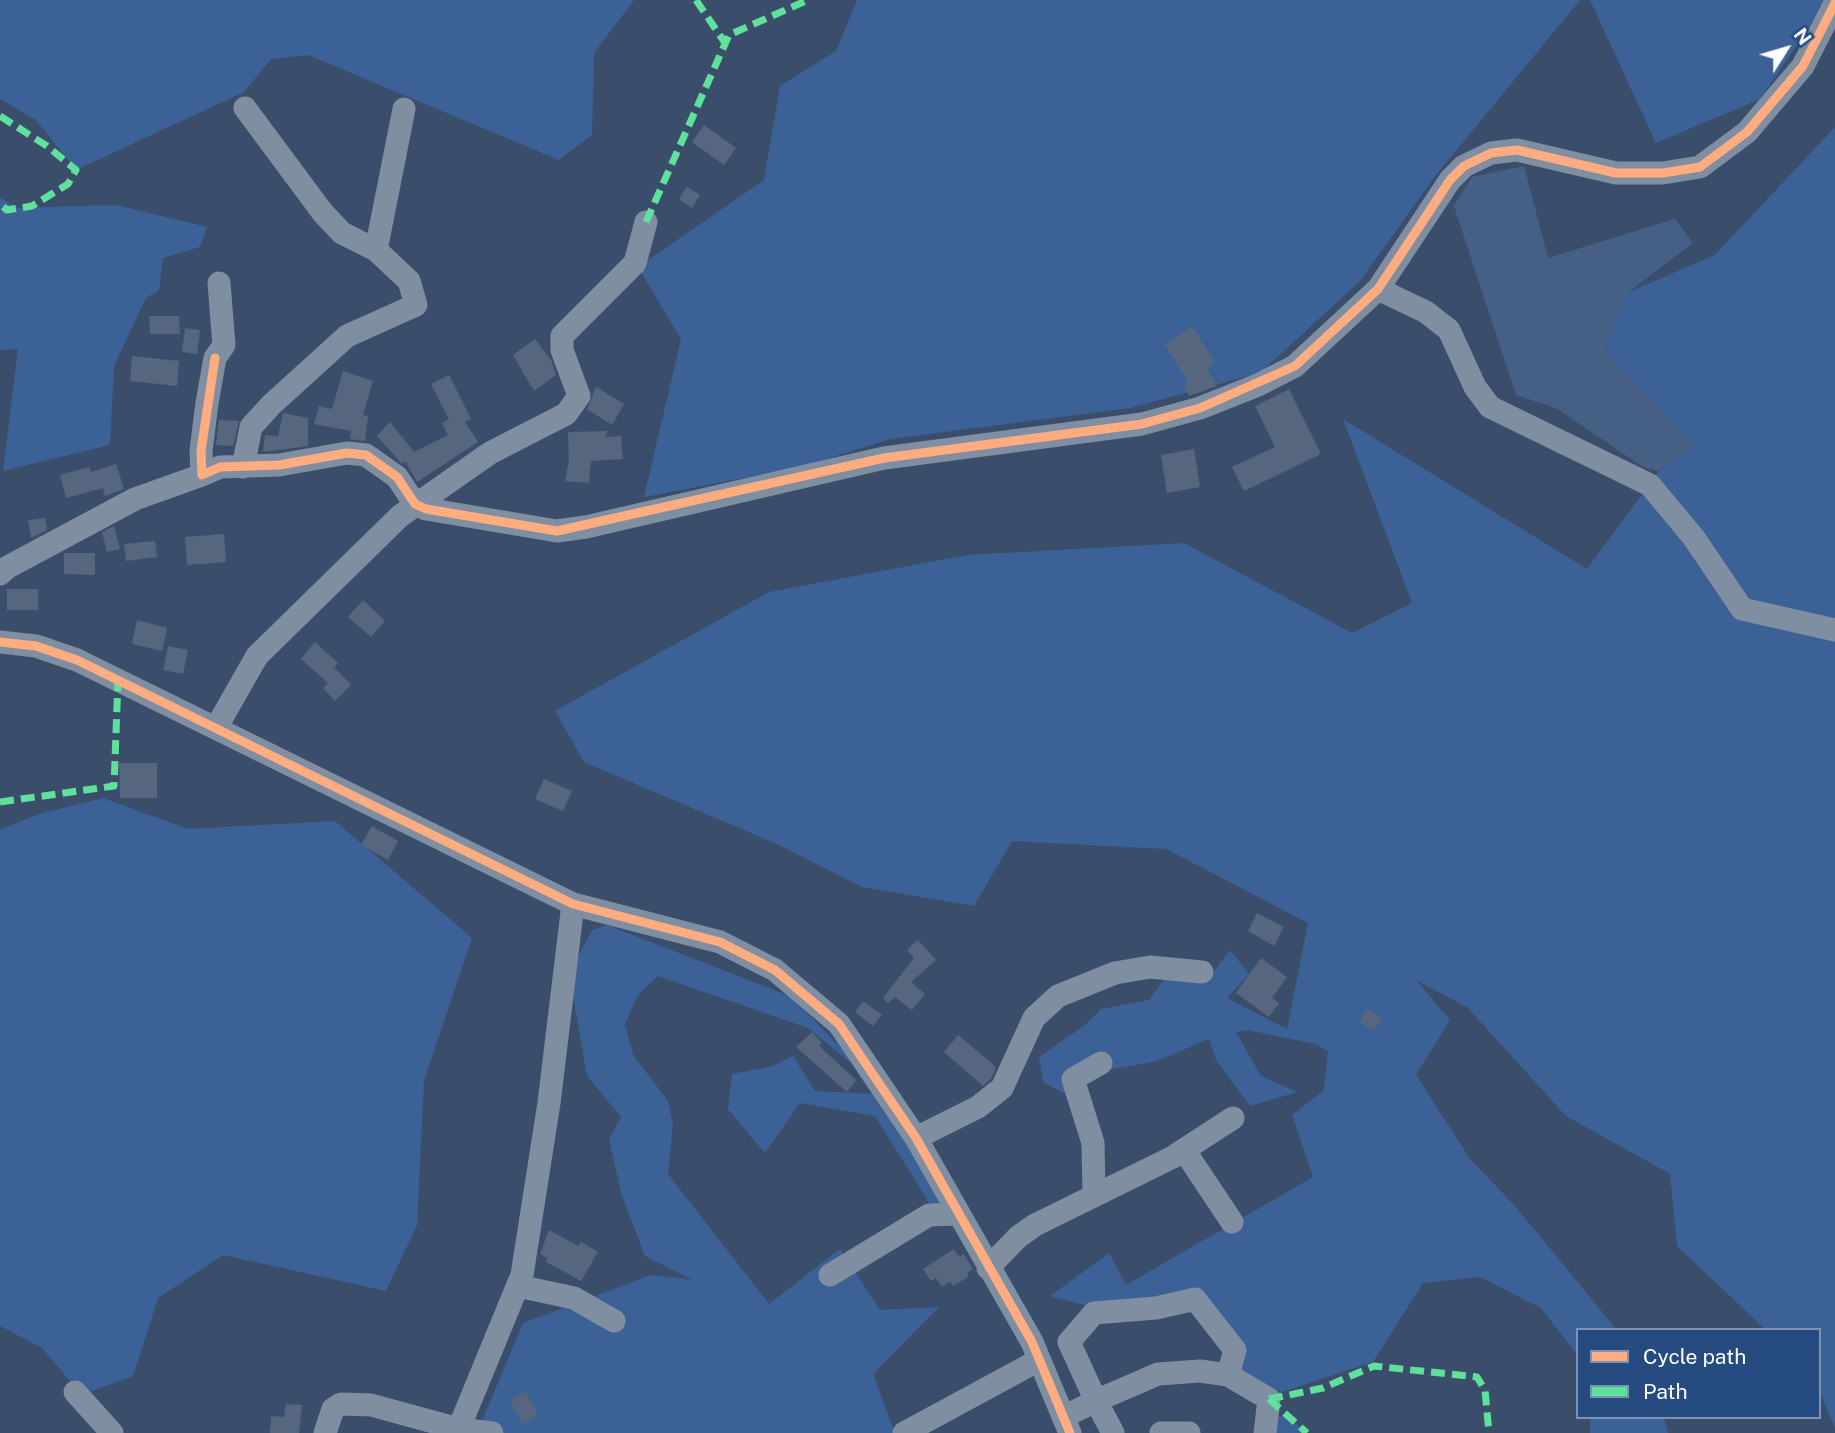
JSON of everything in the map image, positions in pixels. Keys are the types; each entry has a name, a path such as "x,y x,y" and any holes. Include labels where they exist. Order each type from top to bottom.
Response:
{"street":[{"path":"0,575 8,567 135,499 220,467 279,465 347,453 366,455 397,477 415,504 557,531 884,458 1142,424 1200,408 1295,366 1378,289 1450,180 1464,166 1491,153 1517,150 1616,173 1663,173 1700,167 1747,132 1802,66 1835,3"},
{"path":"243,467 251,427 271,405 347,336 416,305 409,281 376,250 342,233 323,213 245,108"},
{"path":"376,250 404,109"},
{"path":"215,728 257,656 415,504 490,453 566,414 579,396 562,350 562,336 635,263 646,222"},
{"path":"202,475 201,451 215,358 224,345 219,283"},
{"path":"1378,289 1426,312 1449,330 1475,387 1490,407 1650,485 1694,538 1742,609 1835,630"},
{"path":"0,642 36,646 77,660 573,904 720,942 775,970 839,1024 916,1138 1040,1363 1067,1425 1096,1401 1158,1374 1200,1371 1228,1375 1269,1399 1265,1433"},
{"path":"458,1431 523,1275 546,1127 573,904"},
{"path":"916,1138 978,1107 1002,1088 1034,1018 1058,996 1115,973 1150,967 1202,972"},
{"path":"1094,1195 1093,1143 1073,1079 1101,1063"},
{"path":"988,1268 1017,1237 1184,1150 1233,1118"},
{"path":"1184,1150 1232,1222"},
{"path":"830,1275 929,1215 958,1214"},
{"path":"517,1286 574,1298 614,1321"},
{"path":"1113,1433 1069,1342 1094,1313 1156,1308 1195,1299 1235,1350 1228,1375"},
{"path":"904,1433 1040,1363 1074,1352"},
{"path":"75,1392 112,1433"},
{"path":"325,1433 333,1409 341,1404 370,1405 458,1431 492,1433"},
{"path":"1161,1433 1189,1433"}],"shaded area":[{"path":"0,0 634,0 594,53 592,135 559,160 308,55 271,59 244,92 76,170 36,120 0,99"},
{"path":"857,0 1580,0 1436,175 1360,281 1260,373 1130,408 890,439 802,467 644,497 681,339 638,267 764,180 780,86 836,51"},
{"path":"1590,0 1823,0 1809,28 1760,99 1656,143"},
{"path":"1835,127 1835,1428 1821,1395 1821,1328 1764,1328 1677,1246 1670,1174 1566,1116 1467,1007 1416,980 1450,1020 1416,1075 1471,1160 1515,1206 1615,1328 1576,1328 1576,1353 1541,1308 1480,1277 1423,1283 1373,1362 1282,1392 1227,1363 1229,1343 1190,1298 1111,1312 1050,1296 1109,1253 1126,1285 1313,1177 1292,1115 1324,1090 1328,1051 1315,1044 1248,1030 1236,1032 1261,1076 1297,1092 1250,1106 1216,1060 1209,1039 1157,1061 1076,1076 1071,1097 1043,1082 1039,1057 1085,1025 1101,1009 1149,1000 1170,971 1205,983 1230,950 1249,974 1227,998 1287,1029 1308,923 1166,849 1012,841 974,906 862,887 779,845 584,762 555,711 769,592 967,555 1184,543 1352,633 1412,603 1343,419 1587,569 1659,471 1695,445 1604,350 1627,293 1715,255"},
{"path":"1524,166 1548,258 1675,219 1693,243 1627,293 1604,350 1695,445 1659,471 1643,467 1556,408 1516,395 1454,206 1472,177"},
{"path":"0,198 18,208 116,205 207,227 200,247 163,258 159,290 146,298 114,366 110,445 3,471 18,349 0,350"},
{"path":"103,798 188,829 335,821 472,938 424,1081 417,1225 386,1291 223,1255 158,1298 133,1376 82,1395 42,1348 0,1326 0,830 39,814"},
{"path":"607,925 792,997 870,1078 808,1028 658,976 638,995 625,1024 633,1055 668,1101 673,1124 668,1174 769,1304 840,1249 880,1310 939,1307 873,1374 895,1433 477,1433 523,1323 651,1275 693,1280 645,1256 621,1193 609,1139 621,1117 587,1076 569,973 592,930"},
{"path":"793,1056 815,1091 873,1094 910,1140 941,1199 933,1209 875,1116 800,1103 765,1153 728,1109 732,1074 773,1066"},
{"path":"1271,1416 1292,1416 1304,1433 1269,1433"},
{"path":"1590,1419 1664,1419 1668,1433 1590,1433"}],"building":[{"path":"704,125 736,148 724,165 692,142"},
{"path":"687,187 700,195 692,208 679,199"},
{"path":"149,316 179,316 180,334 150,334"},
{"path":"1192,326 1215,363 1207,368 1217,386 1189,396 1184,385 1188,382 1164,344"},
{"path":"185,328 200,330 197,354 182,352"},
{"path":"535,339 551,360 556,375 534,391 513,355"},
{"path":"132,356 179,361 177,386 130,381"},
{"path":"343,371 373,381 363,415 368,416 365,441 350,439 351,431 314,424 319,406 332,409"},
{"path":"449,375 471,419 465,422 478,442 417,482 406,462 401,463 377,436 390,422 414,452 448,435 442,423 449,419 431,384"},
{"path":"596,387 624,404 612,425 587,409"},
{"path":"1289,389 1321,454 1244,491 1232,467 1275,447 1255,406"},
{"path":"283,413 308,418 308,446 263,452 265,435 278,436"},
{"path":"219,420 239,421 233,446 216,445"},
{"path":"608,431 605,437 621,436 623,459 591,461 589,483 565,481 569,460 568,432"},
{"path":"1194,449 1200,487 1167,493 1161,455"},
{"path":"116,464 124,489 105,496 103,488 66,498 60,475 89,467 91,472"},
{"path":"45,518 47,530 31,538 28,520"},
{"path":"114,526 120,549 107,552 102,532"},
{"path":"224,534 226,562 187,565 185,537"},
{"path":"155,541 157,557 126,561 124,544"},
{"path":"64,553 95,553 95,575 64,574"},
{"path":"7,589 38,589 38,610 7,610"},
{"path":"363,600 385,621 371,637 348,617"},
{"path":"137,620 167,628 162,651 132,644"},
{"path":"315,642 338,663 334,667 351,685 335,701 323,688 328,683 301,659"},
{"path":"168,646 188,650 183,674 163,670"},
{"path":"119,763 157,763 157,798 120,798"},
{"path":"544,779 572,791 563,811 535,799"},
{"path":"372,826 398,841 388,860 361,845"},
{"path":"1257,913 1284,927 1274,946 1248,931"},
{"path":"918,940 936,960 911,982 925,994 912,1010 895,997 888,1003 883,998 914,958 907,950"},
{"path":"1261,958 1287,977 1272,998 1279,1003 1269,1017 1236,993"},
{"path":"863,1001 882,1015 873,1026 855,1012"},
{"path":"1367,1009 1382,1017 1374,1031 1359,1022"},
{"path":"812,1032 822,1043 819,1046 856,1080 847,1092 796,1047"},
{"path":"958,1035 996,1067 991,1079 983,1086 944,1052"},
{"path":"549,1230 578,1246 581,1242 598,1252 581,1281 546,1262 547,1258 540,1254"},
{"path":"954,1249 959,1257 964,1254 973,1269 967,1273 969,1276 953,1286 950,1281 942,1287 936,1278 931,1281 923,1269"},
{"path":"526,1391 538,1415 522,1424 510,1400"},
{"path":"286,1404 302,1405 299,1433 270,1433 271,1416 284,1417"}],"marked path":[{"path":"696,0 725,43"},
{"path":"646,222 729,35 808,0"},
{"path":"0,116 47,146 76,170 68,184 32,206 7,210 0,204"},
{"path":"0,802 114,786 118,680"},
{"path":"1269,1399 1323,1388 1374,1366 1477,1377 1485,1390 1489,1433"},
{"path":"1269,1399 1307,1433"}],"cycle path":[{"path":"215,358 201,451 202,475 220,467 279,465 347,453 366,455 397,477 415,504 426,509 557,531 884,458 1142,424 1200,408 1295,366 1378,289 1450,180 1464,166 1491,153 1517,150 1616,173 1663,173 1700,167 1747,132 1803,66 1835,3"},
{"path":"0,642 36,646 77,660 573,904 720,942 775,970 839,1024 916,1138 1032,1342 1070,1433"}]}
